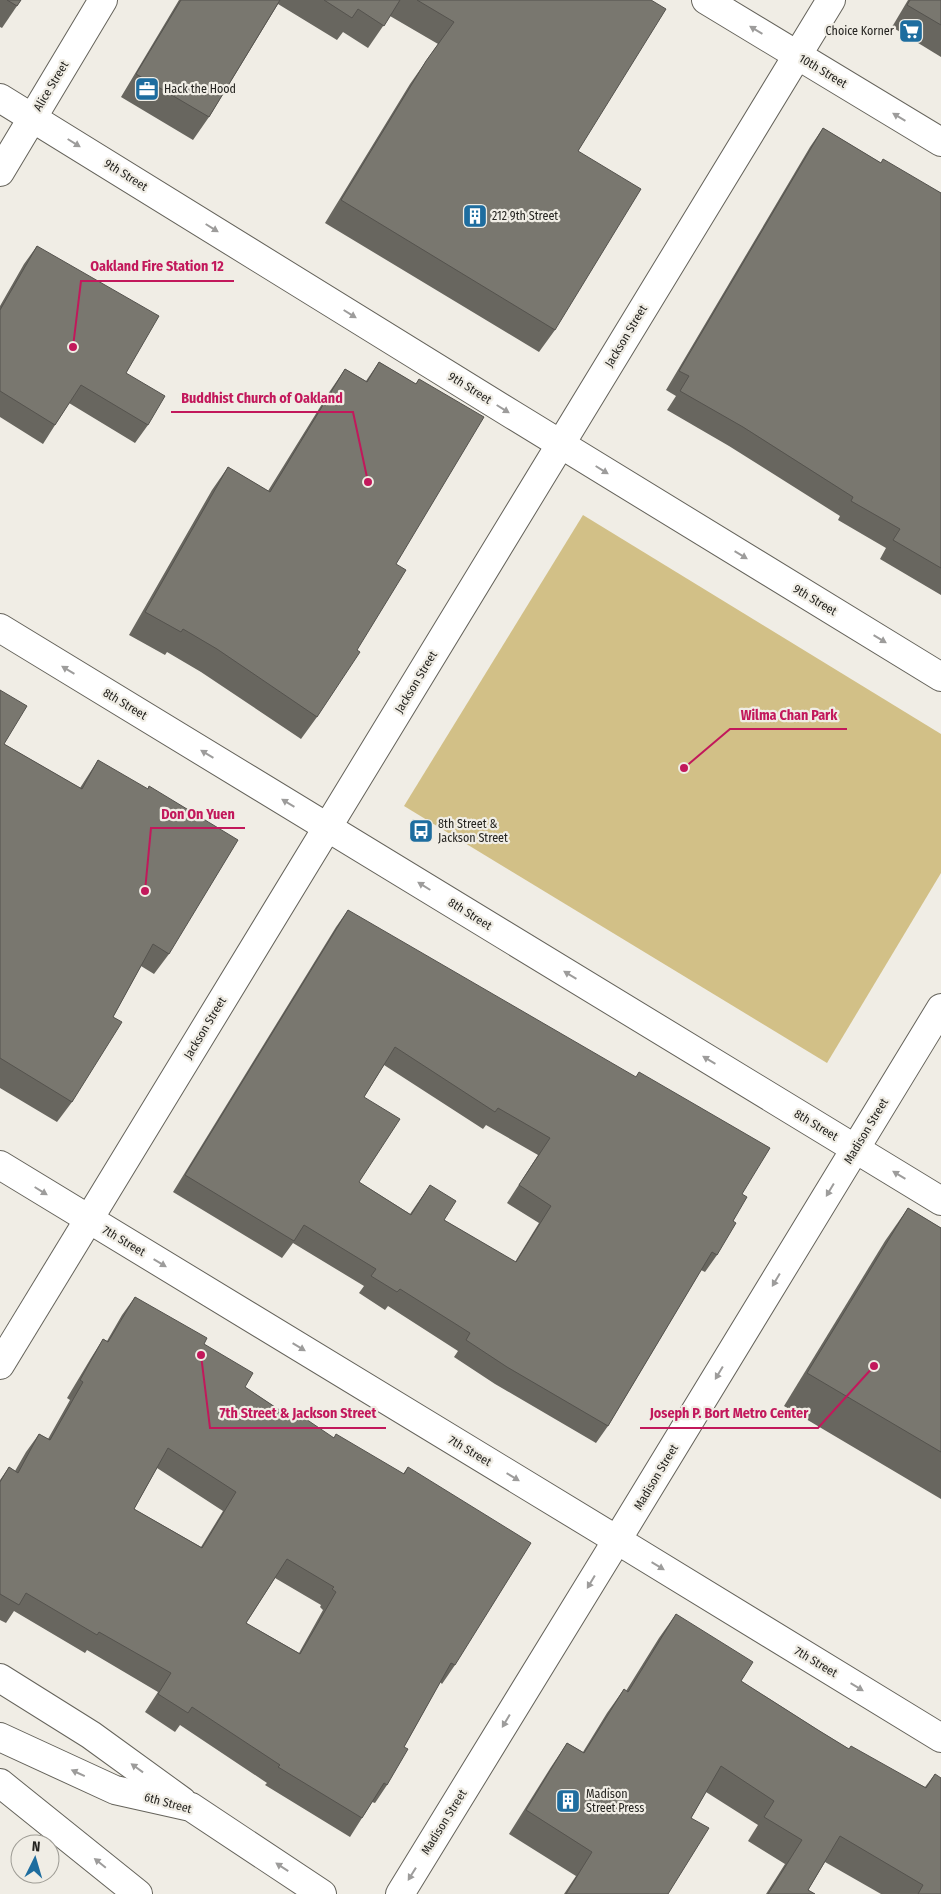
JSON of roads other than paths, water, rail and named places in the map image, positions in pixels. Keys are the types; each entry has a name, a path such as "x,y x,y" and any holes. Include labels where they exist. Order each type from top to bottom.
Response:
{"main road":[{"name":"Alice Street","path":"0,172 103,0"},
{"name":"10th Street","path":"706,0 941,142"},
{"name":"Jackson Street","path":"0,1365 831,0"},
{"name":"9th Street","path":"0,98 941,676"},
{"name":"8th Street","path":"0,628 941,1201"},
{"name":"Madison Street","path":"400,1894 941,1008"},
{"name":"7th Street","path":"0,1165 941,1738"},
{"path":"0,1678 91,1735 191,1807"},
{"name":"6th Street","path":"0,1737 115,1790 191,1807 322,1894"},
{"path":"0,1783 138,1894"}],"place":[{"name":"Choice Korner","path":"911,31"},
{"name":"Hack the Hood","path":"147,89"},
{"name":"212 9th Street","path":"475,216"},
{"name":"Oakland Fire Station 12","path":"73,347"},
{"name":"Buddhist Church of Oakland","path":"368,482"},
{"name":"Wilma Chan Park","path":"684,768"},
{"name":"8th Street & Jackson Street","path":"421,831"},
{"name":"Don On Yuen","path":"145,891"},
{"name":"7th Street & Jackson Street","path":"201,1355"},
{"name":"Joseph P. Bort Metro Center","path":"874,1366"},
{"name":"Madison Street Press","path":"568,1801"}]}
